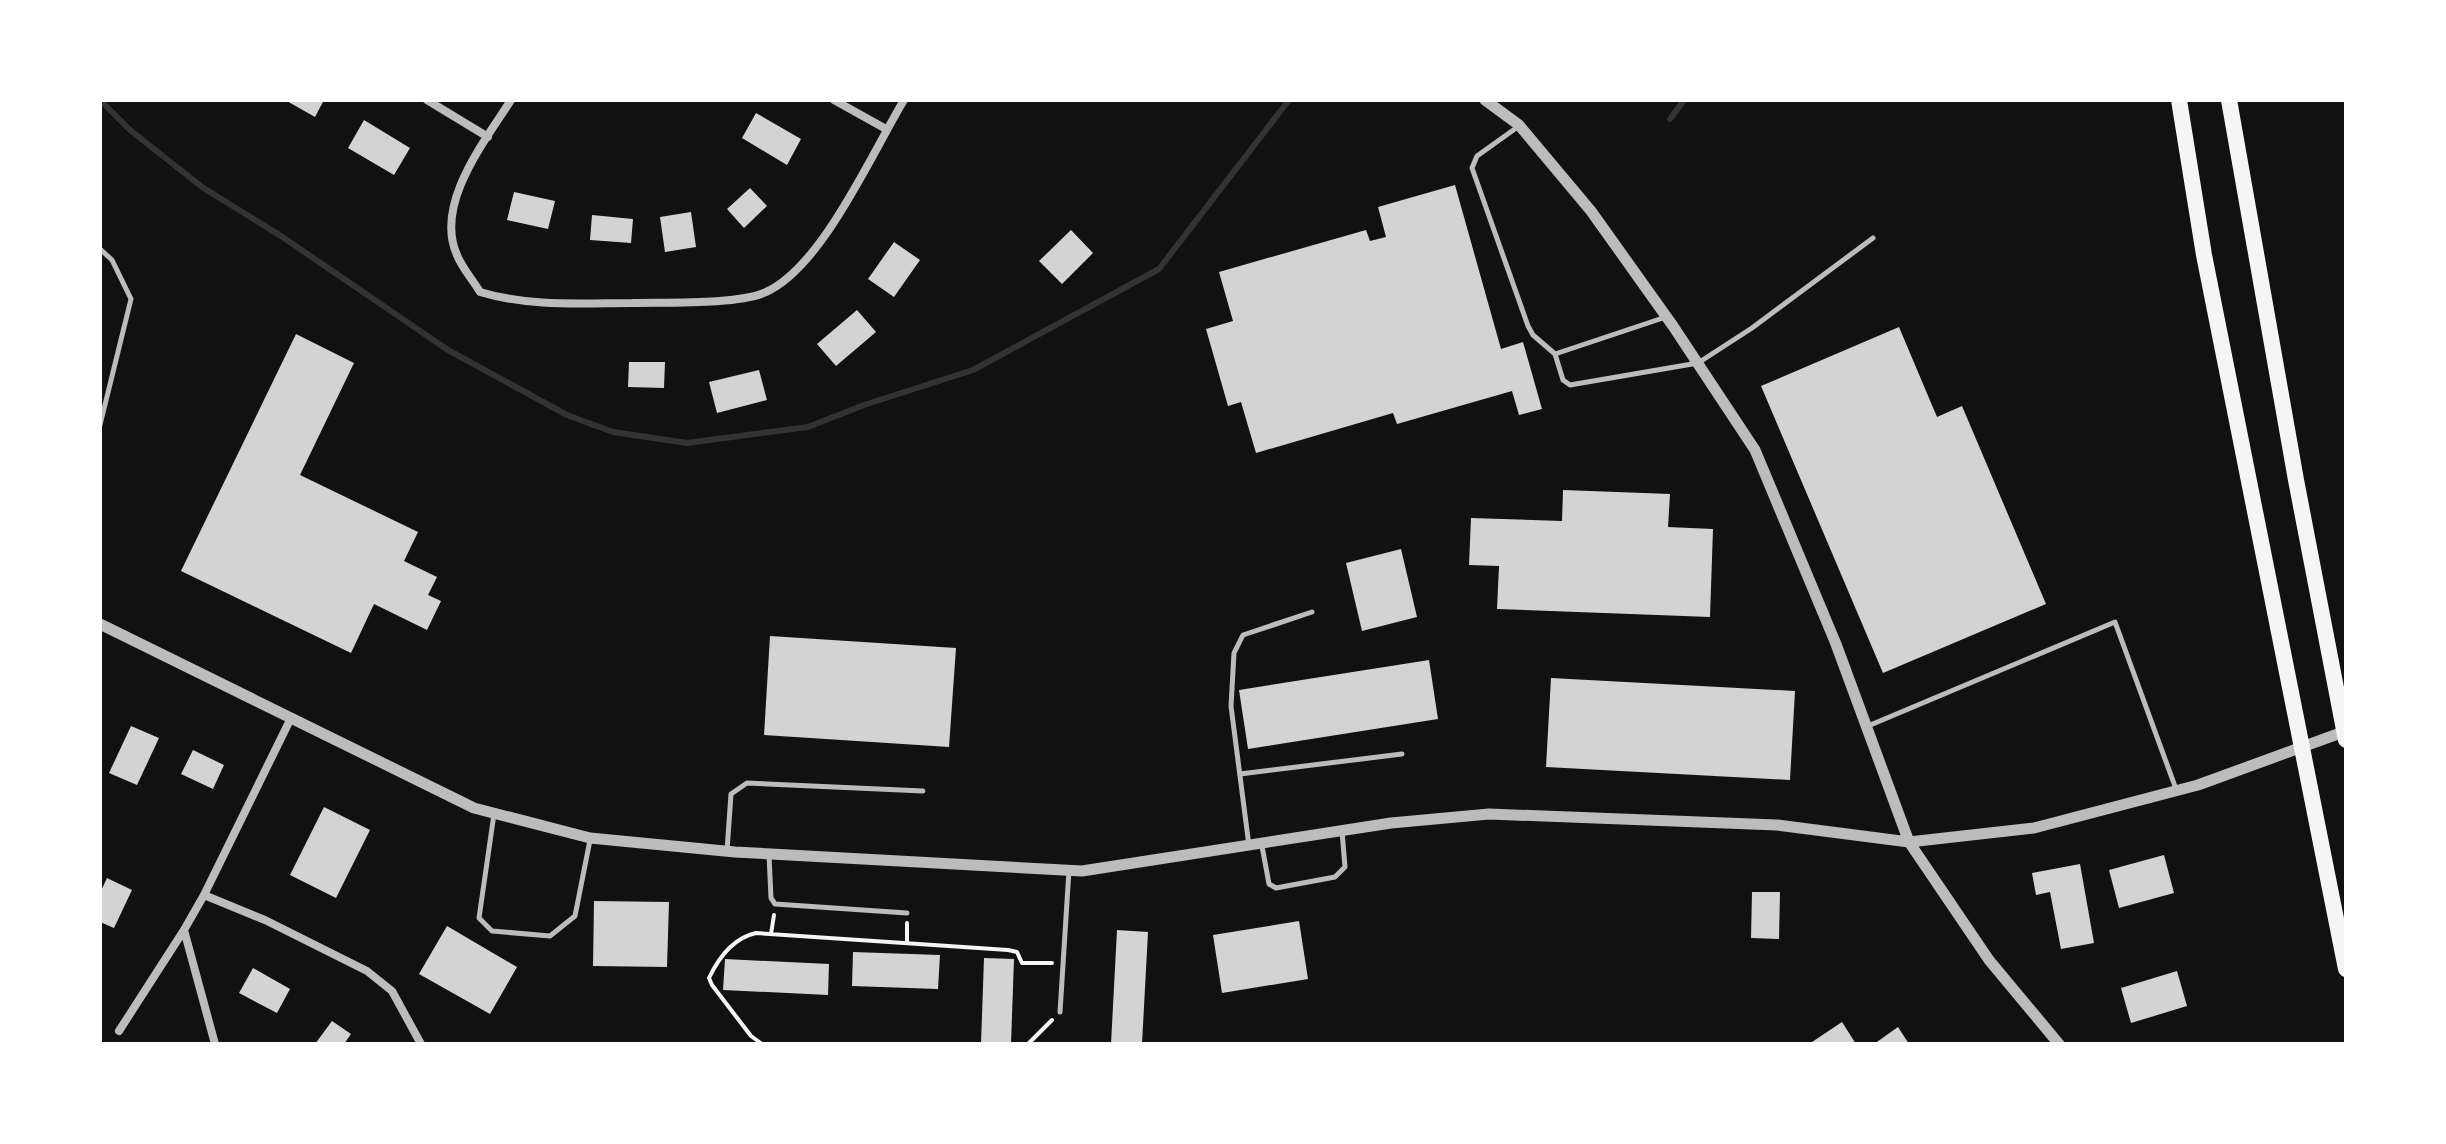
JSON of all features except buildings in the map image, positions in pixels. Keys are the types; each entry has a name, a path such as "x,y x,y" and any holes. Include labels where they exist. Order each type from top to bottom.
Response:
{"highway":[{"path":"2179,100 2204,255 2346,969"},
{"path":"2229,100 2346,740"}],"street":[{"path":"427,100 488,137"},
{"path":"511,100 454,196 451,227 456,253 480,292 508,300 536,303 694,302 765,293 794,273 826,237 904,100"},
{"path":"834,100 886,129"},
{"path":"1485,100 1519,125 1591,211 1667,317 1755,450 1836,644 1909,842 1989,960 2059,1044"},
{"path":"100,624 474,808 590,838 727,852 1082,871 1391,823 1489,814 1777,825 1909,842 2034,828 2198,785 2346,731"},
{"path":"119,1031 204,895 291,718"},
{"path":"204,895 265,920 367,971 392,991 421,1044"},
{"path":"184,930 215,1044"}],"lane":[{"path":"1519,125 1477,156 1472,168 1528,326 1533,335 1555,354 1563,380 1570,385 1698,363 1752,328 1873,238"},
{"path":"100,249 112,260 131,299 100,425"},
{"path":"1555,354 1667,317"},
{"path":"1249,847 1231,706 1234,653 1243,635 1312,612"},
{"path":"1867,727 2115,622 2177,791"},
{"path":"1240,774 1402,754"},
{"path":"727,852 731,794 747,783 923,791"},
{"path":"494,813 479,918 492,931 550,936 575,916 590,838"},
{"path":"1262,845 1269,884 1276,888 1335,877 1345,867 1342,831"},
{"path":"769,854 771,898 775,904 907,913"},
{"path":"1060,1012 1069,870"}],"path":[{"path":"771,934 775,904"},
{"path":"907,913 907,943"},
{"path":"762,1044 751,1036 709,978 718,961 744,936 771,934 1008,950 1017,952 1022,963 1063,963"},
{"path":"1028,1044 1060,1012"}],"waterway":[{"path":"100,100 130,130 202,187 281,236 448,350 567,415 613,432 687,443 808,427 864,405 973,370 1159,269 1289,100"},
{"path":"1670,119 1684,100"}]}
